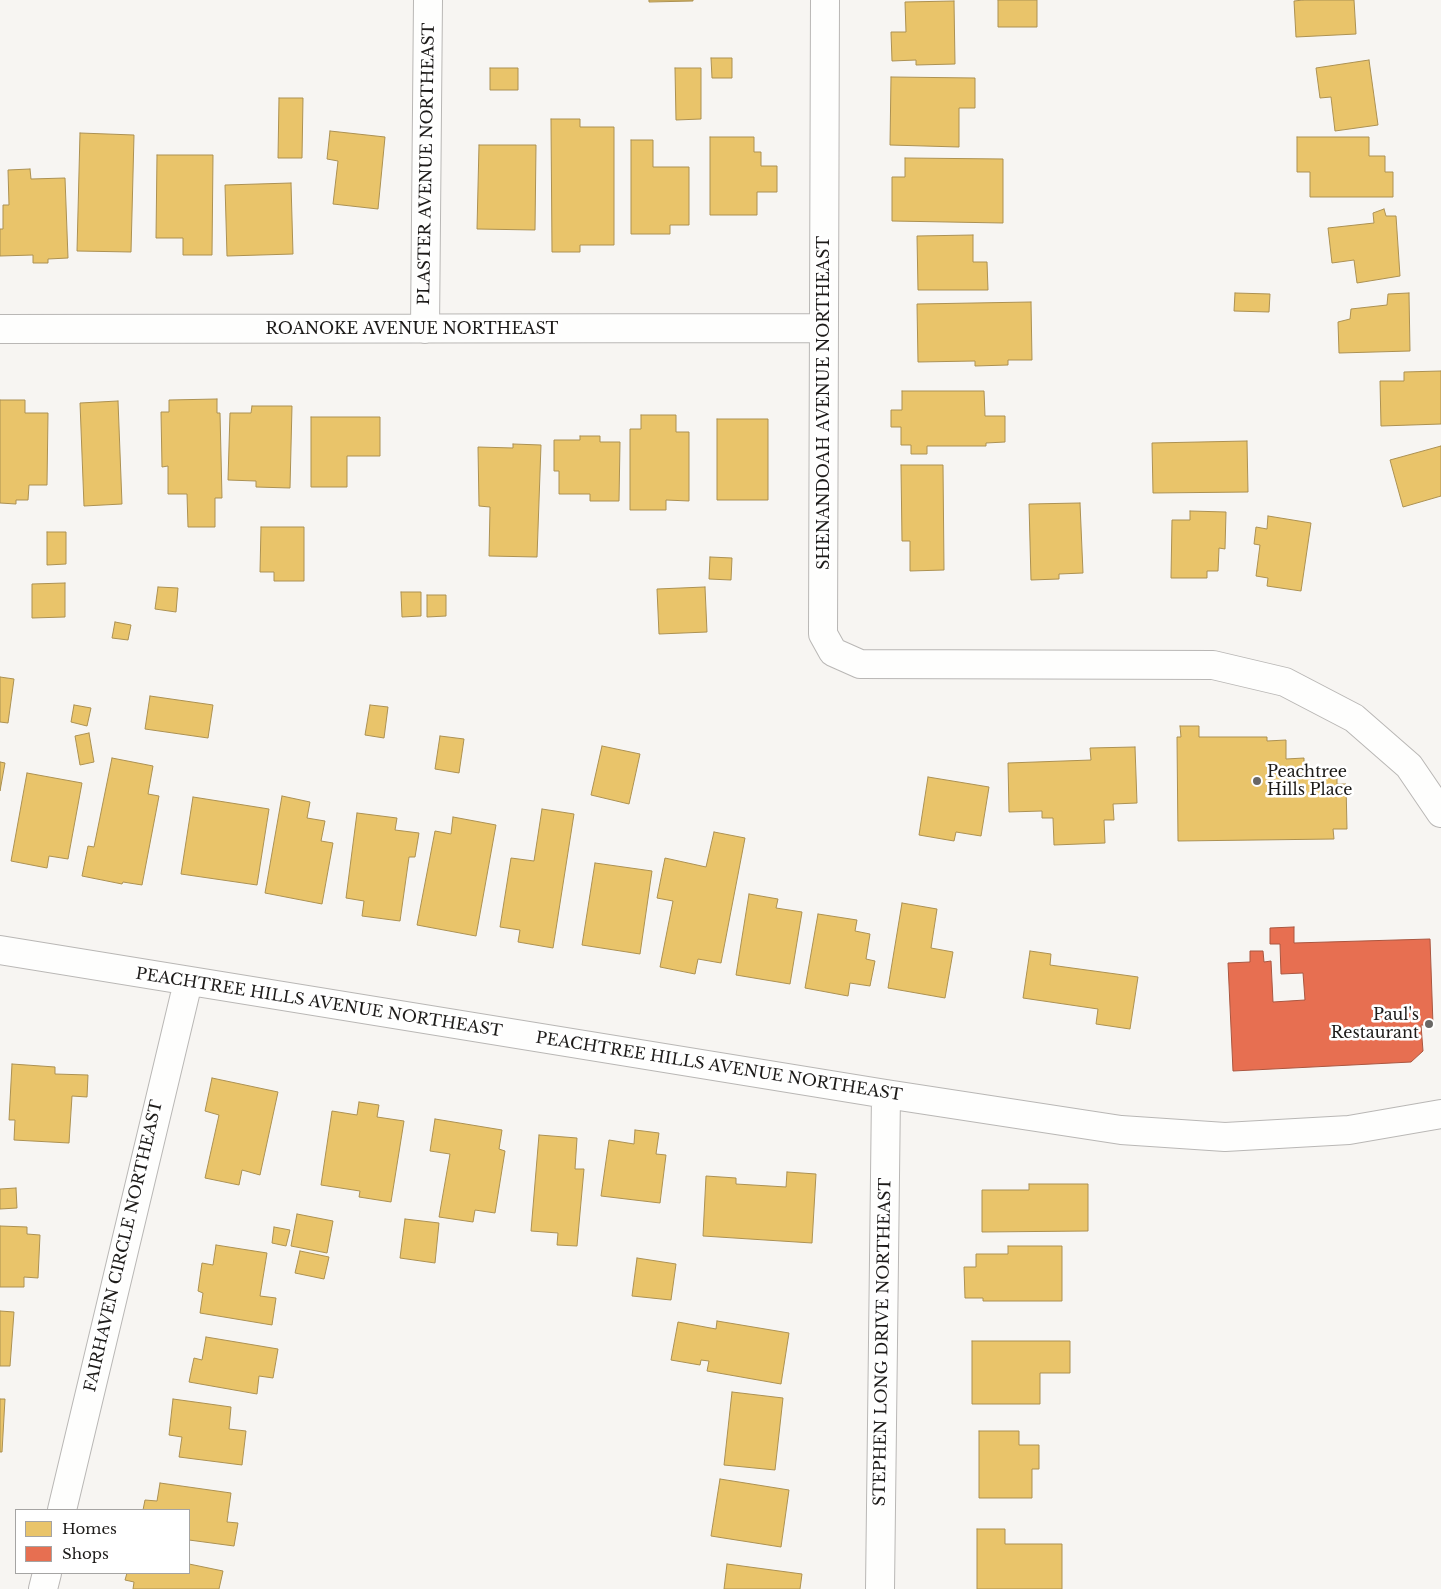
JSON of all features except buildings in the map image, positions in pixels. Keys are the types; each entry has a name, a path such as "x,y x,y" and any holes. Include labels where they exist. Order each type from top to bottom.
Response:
{"street":[{"name":"PLASTER AVENUE NORTHEAST","path":"425,329 428,0"},
{"name":"SHENANDOAH AVENUE NORTHEAST","path":"825,0 823,634 833,652 860,664 1213,665 1285,682 1354,718 1408,766 1441,813"},
{"name":"ROANOKE AVENUE NORTHEAST","path":"0,329 824,328"},
{"name":"PEACHTREE HILLS AVENUE NORTHEAST","path":"0,950 188,982 1121,1130 1225,1137 1348,1130 1441,1114"},
{"name":"FAIRHAVEN CIRCLE NORTHEAST","path":"62,1509 188,982"},
{"name":"STEPHEN LONG DRIVE NORTHEAST","path":"880,1589 886,1094"},
{"path":"43,1589 47,1574"}],"place":[{"name":"Peachtree Hills Place","path":"1257,781"},
{"name":"Paul's Restaurant","path":"1429,1024"}]}
